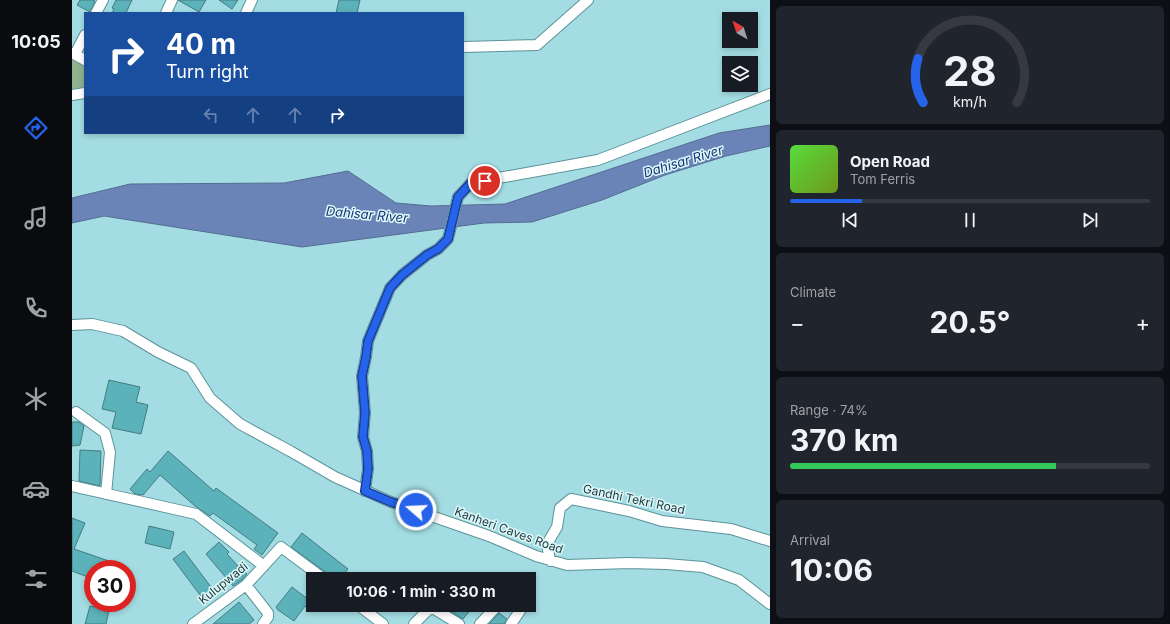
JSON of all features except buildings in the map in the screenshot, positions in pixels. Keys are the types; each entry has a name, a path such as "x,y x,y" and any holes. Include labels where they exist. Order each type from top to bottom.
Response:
{"street":[{"path":"97,12 103,0"},
{"path":"166,12 172,0"},
{"path":"246,12 252,0"},
{"path":"464,47 537,45 588,0"},
{"path":"84,37 74,54 84,59"},
{"path":"72,95 84,93"},
{"path":"365,491 368,469 367,451 363,437 365,413 362,376 368,341 390,288 402,275 427,255 438,249 448,239 458,197 471,183 598,160 770,94"},
{"name":"Kanheri Caves Road","path":"72,325 92,324 123,331 158,352 191,368 210,398 240,424 335,477 391,502 489,536 536,556 567,566 630,563 666,564 703,568 739,580 770,604"},
{"path":"76,412 105,433 110,452 106,494"},
{"path":"72,486 196,514 264,566"},
{"name":"Gandhi Tekri Road","path":"550,561 547,544 557,527 560,508 571,500 629,511 662,520 731,529 770,541"},
{"name":"Kulupwadi","path":"193,624 246,585 281,546 315,572"},
{"path":"246,585 268,612 268,616 263,624"},
{"path":"414,624 431,607 459,624"},
{"path":"367,612 383,624"},
{"path":"480,624 491,612"},
{"path":"511,624 519,612"}],"green space":[{"path":"72,59 84,65 84,87 72,89"}],"water":[{"name":"Dahisar River","path":"770,125 770,146 726,156 665,175 602,200 532,222 484,223 302,247 104,216 72,223 72,198 130,184 284,183 348,171 396,203 431,206 505,204 719,133"}],"route":[{"path":"416,510 391,502 365,491 368,469 367,451 363,437 365,413 362,376 368,341 390,288 402,275 427,255 438,249 448,239 458,197 471,183 485,181"}]}
